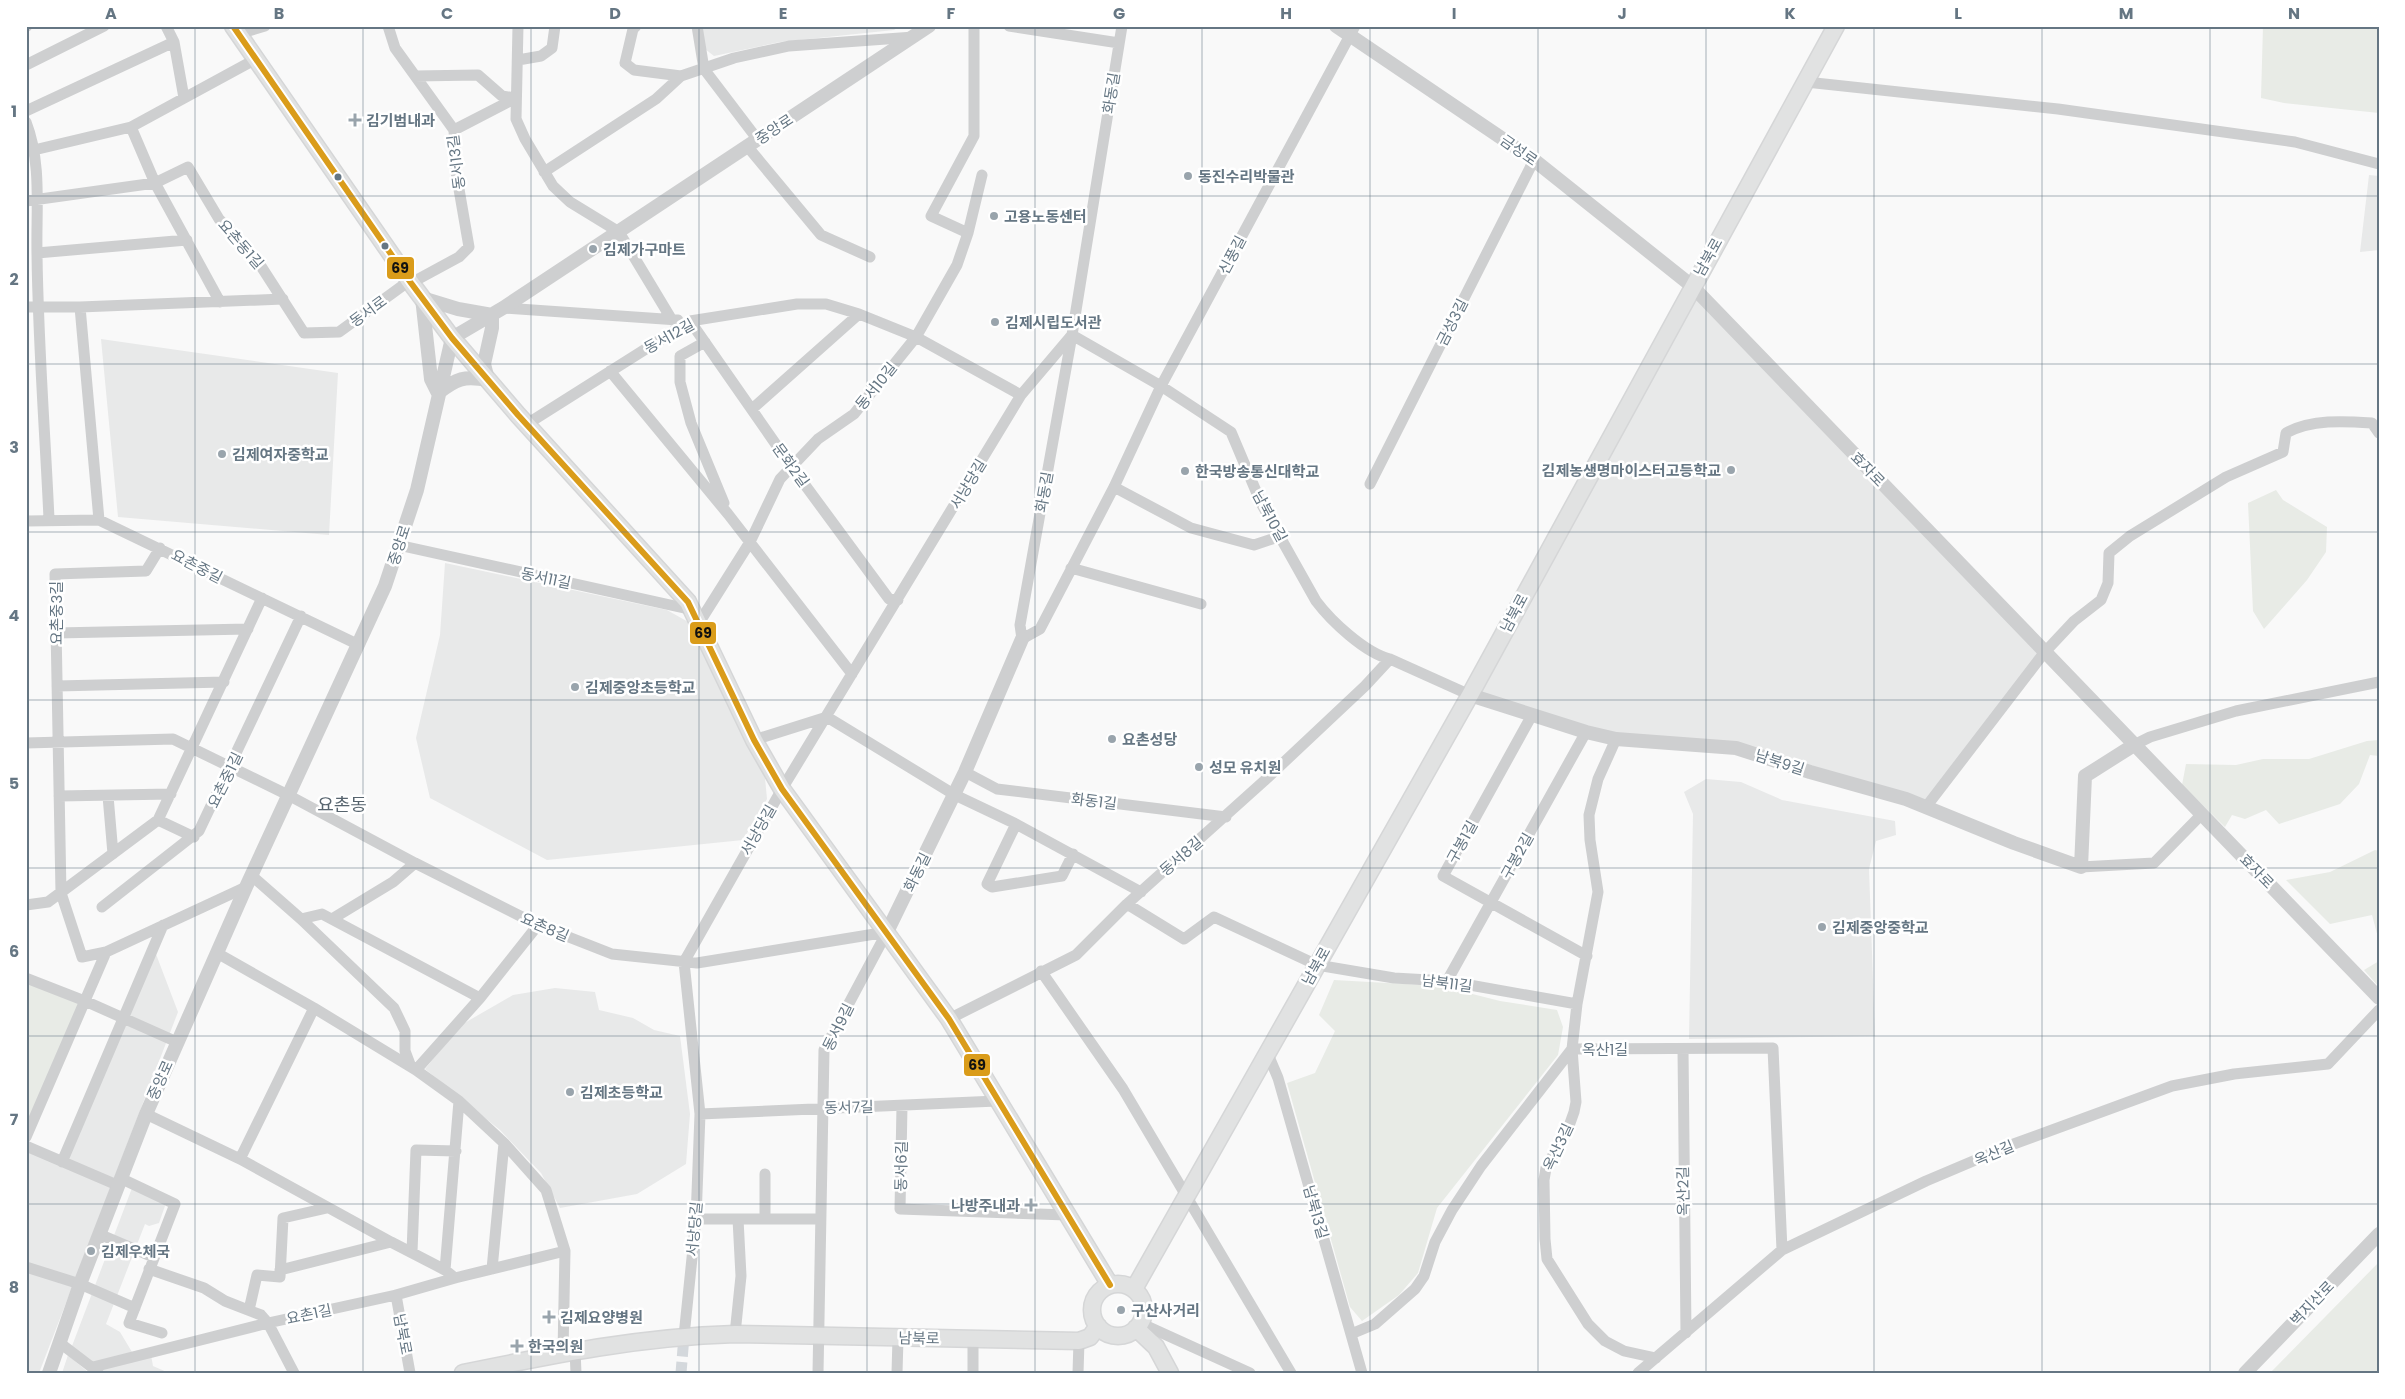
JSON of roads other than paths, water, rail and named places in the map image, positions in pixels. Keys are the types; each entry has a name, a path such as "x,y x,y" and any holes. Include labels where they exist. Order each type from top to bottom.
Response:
{"main road":[{"name":"남북로","path":"1134,1289 1188,1197 1267,1052 1470,694 1836,26"},
{"path":"235,30 254,60 410,282 452,338 696,617 754,740 782,789 949,1019 1110,1285"},
{"path":"1122,1284 1134,1289 1143,1305 1138,1326 1126,1335 1114,1336 1098,1326 1092,1315 1093,1302 1099,1292 1110,1285 1122,1284"},
{"path":"1079,1341 1090,1337 1098,1326"},
{"path":"1138,1326 1156,1347 1170,1373"},
{"name":"남북로","path":"472,1372 569,1351 684,1336 735,1334 1079,1341"}],"street":[{"path":"26,65 104,26"},
{"path":"166,26 174,42 184,98"},
{"path":"235,30 265,26"},
{"name":"동서13길","path":"388,26 395,48 454,130 456,172 469,247 459,257 410,282"},
{"path":"518,26 516,119 553,186 570,202 619,232 672,320"},
{"path":"518,60 541,56 552,48 554,26"},
{"path":"636,26 633,29 625,63 634,70 682,76"},
{"path":"697,26 704,69 752,143 821,235 870,257"},
{"name":"중앙로","path":"49,1373 80,1284 146,1114 288,795 360,645 385,586 417,490 452,338 498,312 928,26"},
{"path":"968,233 931,216 974,136 974,26"},
{"path":"1009,26 1119,43"},
{"name":"화동길","path":"887,932 955,795 1022,639 1020,625 1072,335 1122,26"},
{"name":"금성로","path":"1336,26 1352,31 1534,160 1692,286"},
{"name":"신풍길","path":"1022,639 1040,629 1114,487 1161,386 1352,31"},
{"path":"544,172 656,99 682,76 734,58 789,46 914,37"},
{"path":"26,111 174,42"},
{"path":"34,150 131,127 254,60"},
{"path":"415,76 478,75 502,96 515,98"},
{"path":"1806,82 2058,109 2295,142 2379,164"},
{"path":"454,130 515,98"},
{"path":"26,122 34,143 32,200 49,519"},
{"path":"131,127 155,183 188,240 220,302"},
{"name":"금성3길","path":"1370,484 1534,160"},
{"name":"요촌동1길","path":"32,200 155,183 188,167 219,220 257,260 283,299"},
{"name":"동서10길","path":"696,617 750,542 780,478 818,439 854,414 916,337 957,265 968,233 982,175"},
{"path":"36,253 188,240"},
{"name":"동서로","path":"283,299 304,333 340,332 410,282"},
{"name":"효자로","path":"1692,286 2044,653 2379,998"},
{"path":"498,312 492,328 484,364 488,380 463,378 453,381 438,393 432,379 422,298 458,309 690,321"},
{"path":"26,306 80,307 283,299"},
{"name":"동서12길","path":"527,424 690,321 797,304 826,304 859,314 916,337 1021,395"},
{"path":"80,307 99,520"},
{"path":"752,410 859,314"},
{"name":"문화2길","path":"690,321 791,466 889,598 898,600"},
{"name":"남북10길","path":"1072,335 1161,386 1231,432 1261,503 1316,601 1327,616 1378,656 1390,659 1470,694"},
{"name":"서낭당길","path":"684,1336 696,1220 700,1114 684,962 782,789 1021,395 1072,335"},
{"path":"705,342 680,356 680,382 690,423 728,514"},
{"path":"610,371 728,514 852,674"},
{"path":"1926,807 2044,653 2074,620 2101,600 2108,583 2109,553 2130,536 2226,477 2283,452 2286,433 2296,428 2343,421 2372,423 2379,433"},
{"path":"1114,487 1191,528 1254,545 1281,536"},
{"name":"요촌중길","path":"26,521 49,519 99,520 360,645"},
{"name":"동서11길","path":"398,545 696,617"},
{"name":"요촌중3길","path":"106,952 82,957 61,893 55,574 146,571 160,548"},
{"path":"1071,568 1201,604"},
{"path":"26,905 48,902 158,820 262,598"},
{"name":"요촌중1길","path":"102,907 194,837 199,831 232,767 301,616"},
{"path":"56,633 248,629"},
{"name":"동서8길","path":"949,1019 1076,955 1127,904 1226,817 1365,686 1390,659"},
{"path":"57,686 224,682"},
{"path":"2202,814 2154,863 2081,867 2085,776 2134,745 2150,737 2236,711 2379,682"},
{"name":"남북9길","path":"1470,694 1586,732 1616,738 1736,748 1810,772 1906,798 2014,843 2081,867"},
{"name":"구봉1길","path":"1532,715 1443,876 1587,956"},
{"path":"754,740 827,717 955,795 1016,824 1140,892"},
{"name":"구봉2길","path":"1447,981 1586,732"},
{"name":"옥산3길","path":"1616,738 1598,779 1589,815 1590,840 1598,892 1577,1004 1572,1049 1576,1102 1569,1126 1546,1168 1543,1211 1547,1259 1588,1324 1605,1341 1624,1351 1656,1358"},
{"path":"26,743 173,739 288,795"},
{"name":"화동1길","path":"965,772 997,789 1226,817"},
{"path":"59,796 171,794"},
{"name":"요촌8길","path":"288,795 414,863 538,925 612,954 684,962"},
{"path":"108,796 113,854"},
{"path":"158,820 194,837"},
{"path":"1016,824 987,884 992,887 1062,876 1073,854"},
{"path":"332,919 393,882 414,863"},
{"path":"26,1137 106,952 163,926 249,882 301,919 394,1008 404,1031 404,1051 413,1069"},
{"name":"남북11길","path":"1127,904 1184,939 1214,917 1317,965 1394,978 1447,981 1577,1004"},
{"path":"301,919 322,914 480,998"},
{"path":"413,1069 480,998 538,925"},
{"path":"62,1162 163,926"},
{"path":"684,962 697,963 887,932"},
{"name":"동서9길","path":"818,1373 824,1050 887,932"},
{"path":"217,953 314,1008 413,1069 459,1101 504,1143 546,1190 565,1251 569,1351 576,1373"},
{"path":"1041,971 1123,1089 1291,1373"},
{"path":"26,978 85,1001 177,1042"},
{"path":"240,1159 314,1008"},
{"name":"옥산길","path":"1638,1373 1782,1250 1918,1185 2011,1145 2172,1086 2234,1074 2328,1064 2379,1010"},
{"name":"옥산1길","path":"1351,1334 1375,1324 1415,1289 1424,1276 1435,1242 1452,1210 1481,1166 1572,1049 1773,1048 1782,1250"},
{"name":"옥산2길","path":"1683,1049 1683,1192 1686,1333"},
{"name":"남북13길","path":"1267,1052 1278,1078 1362,1373"},
{"path":"445,1270 459,1101"},
{"name":"동서7길","path":"700,1114 822,1107 902,1106 997,1101"},
{"name":"동서6길","path":"902,1106 900,1209 1067,1215"},
{"path":"146,1114 240,1159 327,1208 445,1270 456,1278"},
{"path":"492,1269 504,1143"},
{"path":"26,1146 62,1162 119,1181 175,1204 129,1323 162,1333"},
{"path":"412,1252 416,1150 456,1151"},
{"path":"765,1219 766,1174"},
{"path":"280,1274 283,1218 327,1208"},
{"path":"735,1334 741,1276 738,1219"},
{"path":"696,1220 820,1219"},
{"path":"99,1234 153,1257"},
{"name":"벽지산로","path":"2245,1373 2379,1234"},
{"path":"249,1310 257,1275 280,1274 391,1242"},
{"name":"요촌1길","path":"60,1343 96,1370 268,1323 396,1295 565,1251"},
{"path":"26,1267 80,1284 135,1308"},
{"path":"149,1270 204,1288 225,1301 261,1315 268,1323 294,1373"},
{"name":"남북로","path":"396,1295 410,1373"},
{"path":"1138,1326 1250,1373"},
{"path":"897,1373 898,1338"},
{"path":"973,1339 973,1373"},
{"path":"1078,1373 1079,1341"}],"tunnel":[{"path":"681,1373 684,1336"}],"place":[{"name":"김기범내과","path":"355,120"},
{"name":"동진수리박물관","path":"1188,176"},
{"name":"고용노동센터","path":"994,216"},
{"name":"김제가구마트","path":"593,249"},
{"name":"김제시립도서관","path":"995,322"},
{"name":"김제여자중학교","path":"222,454"},
{"name":"김제농생명마이스터고등학교","path":"1731,470"},
{"name":"한국방송통신대학교","path":"1185,471"},
{"name":"김제중앙초등학교","path":"575,687"},
{"name":"요촌성당","path":"1112,739"},
{"name":"성모 유치원","path":"1199,767"},
{"name":"김제중앙중학교","path":"1822,927"},
{"name":"김제초등학교","path":"570,1092"},
{"name":"나방주내과","path":"1031,1205"},
{"name":"김제우체국","path":"91,1251"},
{"name":"구산사거리","path":"1121,1310"},
{"name":"김제요양병원","path":"549,1317"},
{"name":"한국의원","path":"517,1346"}],"district":[{"name":"요촌동","path":"342,804"}]}
